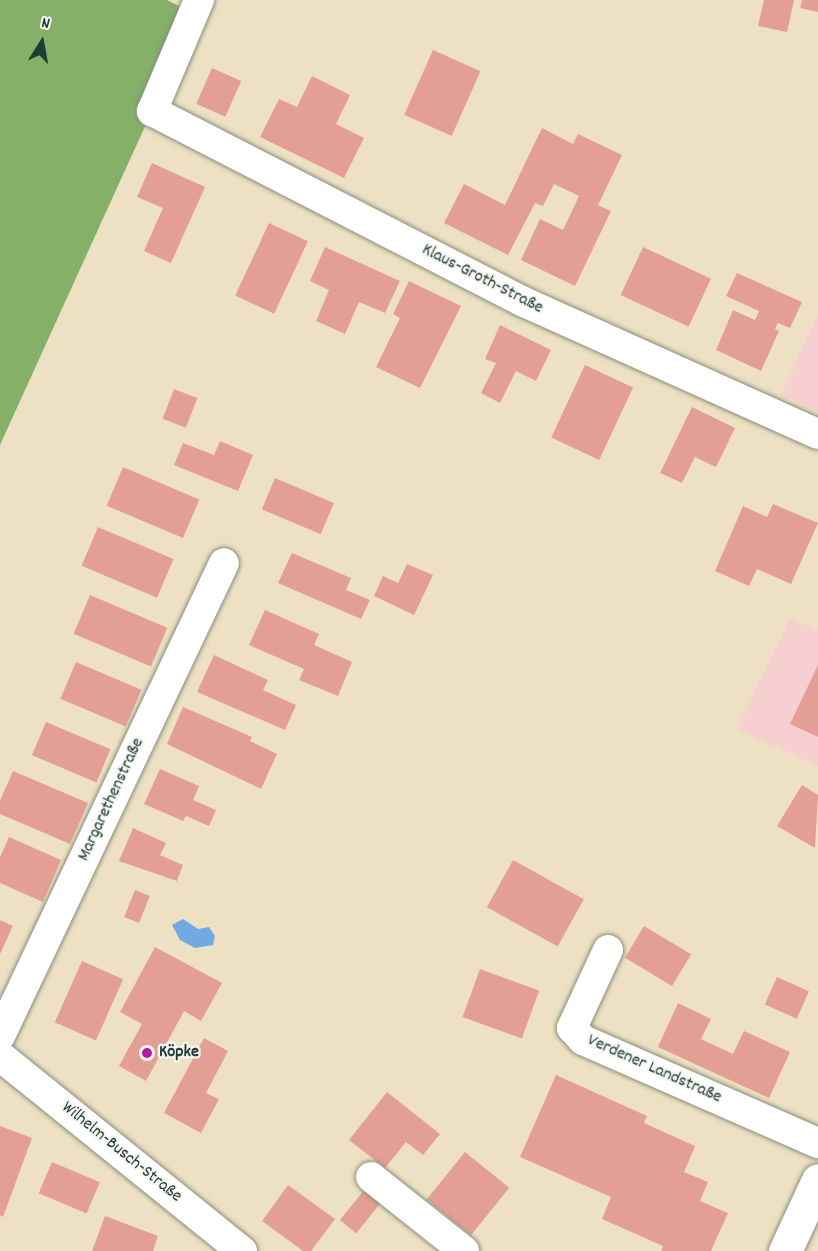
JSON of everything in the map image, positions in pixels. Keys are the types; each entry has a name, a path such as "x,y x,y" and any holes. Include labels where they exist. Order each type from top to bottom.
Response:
{"main road":[{"path":"785,1251 818,1180"}],"street":[{"name":"Klaus-Groth-Straße","path":"199,0 153,111 524,302 818,434"},
{"name":"Margarethenstraße","path":"0,1036 224,563"},
{"name":"Verdener Landstraße","path":"608,950 572,1028 583,1040 818,1143"},
{"name":"Wilhelm-Busch-Straße","path":"0,1056 215,1241 242,1251"},
{"path":"371,1177 464,1251"}],"shaded area":[{"path":"818,315 818,412 781,394"},
{"path":"790,618 818,631 818,766 737,729"}],"green space":[{"path":"0,0 167,0 193,13 152,111 0,445"}],"water":[{"path":"183,919 198,929 209,927 215,936 213,945 195,948 180,940 172,925"}],"building":[{"path":"764,0 794,0 787,32 758,26"},
{"path":"802,0 818,0 818,12 800,8"},
{"path":"433,50 481,71 452,136 404,115"},
{"path":"212,68 241,81 225,117 196,104"},
{"path":"312,76 350,95 336,124 364,138 344,178 260,137 279,99 297,107"},
{"path":"542,128 573,144 578,134 622,155 598,205 611,211 575,286 521,260 540,219 563,230 579,196 554,184 543,206 535,203 508,255 444,223 464,184 505,205"},
{"path":"152,163 205,187 171,263 144,251 163,208 137,197"},
{"path":"269,223 308,241 274,314 235,296"},
{"path":"325,247 400,281 385,313 359,302 345,334 316,321 329,290 310,281"},
{"path":"643,247 711,279 689,327 621,295"},
{"path":"737,273 802,302 790,328 778,323 775,329 779,331 761,371 716,350 733,310 755,320 759,311 726,296"},
{"path":"409,281 461,306 420,388 376,367 400,318 393,314"},
{"path":"500,325 551,350 536,381 516,371 500,403 481,393 496,363 485,359"},
{"path":"585,365 633,387 599,460 551,438"},
{"path":"174,389 197,398 186,428 163,419"},
{"path":"692,407 735,428 716,467 695,457 682,483 660,473"},
{"path":"220,441 253,455 238,491 174,465 183,443 214,455"},
{"path":"123,467 199,499 183,538 107,506"},
{"path":"275,478 334,503 321,534 262,509"},
{"path":"773,504 818,523 791,584 757,569 749,586 715,571 743,506 767,517"},
{"path":"98,527 173,559 157,598 82,566"},
{"path":"292,553 351,578 346,590 370,600 361,619 278,583"},
{"path":"407,564 433,575 414,615 374,596 383,576 398,583"},
{"path":"90,595 167,628 151,666 74,634"},
{"path":"265,610 319,634 314,645 352,662 338,696 299,680 304,669 249,645"},
{"path":"214,655 268,680 263,690 296,705 285,730 197,692"},
{"path":"76,662 141,690 126,727 60,699"},
{"path":"818,665 818,737 790,724"},
{"path":"183,707 252,737 250,741 277,754 261,789 167,744"},
{"path":"46,722 110,749 96,782 32,755"},
{"path":"160,769 199,786 193,800 216,810 209,826 186,816 183,821 144,804"},
{"path":"13,771 88,803 70,844 0,814 0,801"},
{"path":"802,785 818,795 815,848 777,826"},
{"path":"133,828 166,843 160,855 183,865 177,881 119,861"},
{"path":"9,837 61,860 43,902 0,883 0,857"},
{"path":"513,860 584,899 558,946 487,907"},
{"path":"135,890 150,896 139,923 124,917"},
{"path":"0,920 13,926 0,954"},
{"path":"644,926 691,954 672,986 625,958"},
{"path":"155,947 222,983 201,1021 184,1011 146,1081 119,1066 142,1024 120,1012"},
{"path":"82,961 123,979 96,1041 55,1022"},
{"path":"480,969 539,991 522,1038 463,1017"},
{"path":"777,977 809,991 797,1019 765,1004"},
{"path":"678,1003 711,1019 701,1039 733,1054 744,1031 790,1052 769,1098 658,1047"},
{"path":"204,1038 228,1051 206,1093 219,1099 201,1133 164,1113"},
{"path":"556,1075 647,1116 644,1123 695,1146 684,1172 708,1182 700,1201 728,1213 711,1251 661,1251 663,1246 602,1219 611,1197 520,1157"},
{"path":"387,1092 440,1134 423,1155 406,1142 385,1168 349,1140"},
{"path":"0,1126 32,1138 3,1217 0,1215"},
{"path":"465,1152 509,1188 471,1235 427,1199"},
{"path":"52,1162 100,1182 87,1214 39,1193"},
{"path":"288,1185 335,1219 311,1251 303,1251 262,1221"},
{"path":"365,1189 381,1202 356,1233 340,1220"},
{"path":"105,1216 158,1236 153,1251 92,1251"}],"place":[{"name":"Köpke","path":"147,1053"}]}
